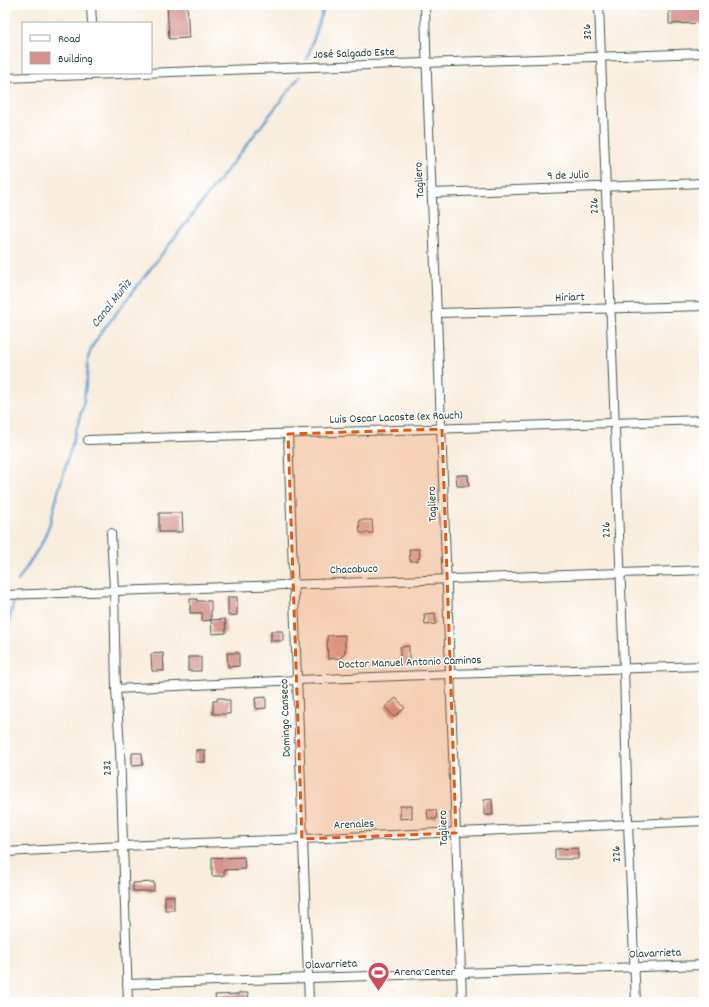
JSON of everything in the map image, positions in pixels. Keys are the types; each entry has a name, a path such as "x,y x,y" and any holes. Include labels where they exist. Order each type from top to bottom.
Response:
{"street":[{"path":"91,5 92,22"},
{"name":"Tagliero","path":"425,5 426,64 442,429 462,1002"},
{"name":"326","path":"599,5 602,57"},
{"name":"José Salgado Este","path":"152,72 426,64 704,53"},
{"name":"226","path":"602,57 624,668 628,824 636,1002"},
{"name":"José Salgado Este","path":"5,78 94,74"},
{"name":"9 de Julio","path":"432,193 704,183"},
{"name":"Hiriart","path":"437,313 704,306"},
{"name":"Luis Oscar Lacoste (ex Rauch)","path":"88,440 704,420"},
{"name":"Domingo Canseco","path":"288,434 309,1002"},
{"name":"232","path":"111,533 116,689 120,748 128,1002"},
{"name":"Chacabuco","path":"5,595 704,570"},
{"name":"Doctor Manuel Antonio Caminos","path":"116,689 450,674 704,666"},
{"name":"Arenales","path":"5,852 704,821"},
{"name":"Olavarrieta","path":"127,984 704,965"}],"highlighted area":[{"path":"442,429 456,833 302,839 288,434"}],"building":[{"path":"167,5 187,5 189,38 169,39"},
{"path":"669,5 704,5 704,23 669,24"},
{"path":"456,475 468,475 469,486 457,486"},
{"path":"159,513 182,513 183,532 159,532"},
{"path":"359,520 372,520 373,533 360,533"},
{"path":"409,549 419,549 420,558 418,558 418,561 410,561"},
{"path":"228,597 237,597 237,615 228,616"},
{"path":"190,599 197,599 197,601 211,601 211,620 202,621 202,613 190,613"},
{"path":"435,613 436,624 425,625 424,614"},
{"path":"225,619 226,633 212,634 211,620"},
{"path":"271,631 283,631 283,641 271,641"},
{"path":"345,635 345,653 341,658 328,659 327,636"},
{"path":"409,646 409,664 400,664 400,647"},
{"path":"163,653 164,671 152,671 151,654"},
{"path":"227,653 239,653 239,666 228,667"},
{"path":"188,657 201,657 201,671 188,671"},
{"path":"266,697 266,708 256,709 255,698"},
{"path":"217,698 230,700 230,714 213,714 213,701 217,701"},
{"path":"396,698 405,708 394,717 385,707"},
{"path":"196,750 205,750 205,762 196,762"},
{"path":"132,753 142,753 143,765 132,766"},
{"path":"492,799 493,815 484,815 484,800"},
{"path":"400,806 412,806 412,818 400,819"},
{"path":"427,810 436,810 437,819 428,819"},
{"path":"578,848 578,859 555,859 555,849"},
{"path":"212,857 244,857 245,869 224,870 224,876 212,876"},
{"path":"154,882 154,891 133,891 133,883"},
{"path":"165,896 174,896 174,910 165,910"},
{"path":"248,993 249,1002 216,1002 215,995"}],"waterway":[{"name":"Canal Muñiz","path":"307,59 325,5"},
{"name":"Canal Muñiz","path":"18,581 43,541 50,523 83,406 88,358 92,347 100,334 300,76"},
{"name":"Canal Muñiz","path":"5,639 14,600"}],"place":[{"name":"Arena Center","path":"378,992"}]}
